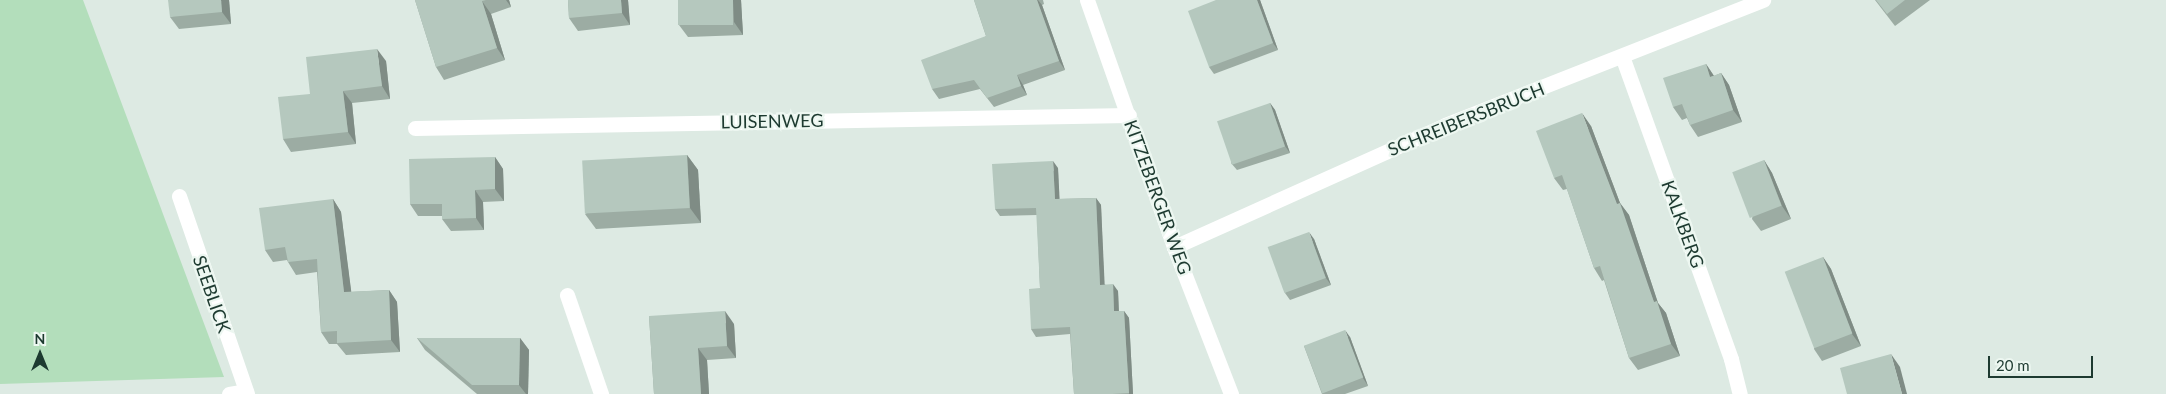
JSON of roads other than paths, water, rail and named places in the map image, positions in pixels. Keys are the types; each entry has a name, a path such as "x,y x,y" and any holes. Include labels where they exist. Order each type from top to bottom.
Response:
{"street":[{"name":"KITZEBERGER WEG","path":"1087,0 1174,247 1231,394"},
{"name":"SCHREIBERSBRUCH","path":"1174,247 1445,125 1762,0"},
{"name":"KALKBERG","path":"1622,56 1731,359 1740,394"},
{"name":"LUISENWEG","path":"415,128 1129,115"},
{"name":"SEEBLICK","path":"179,196 246,393 229,394"},
{"path":"567,295 601,394"}]}
